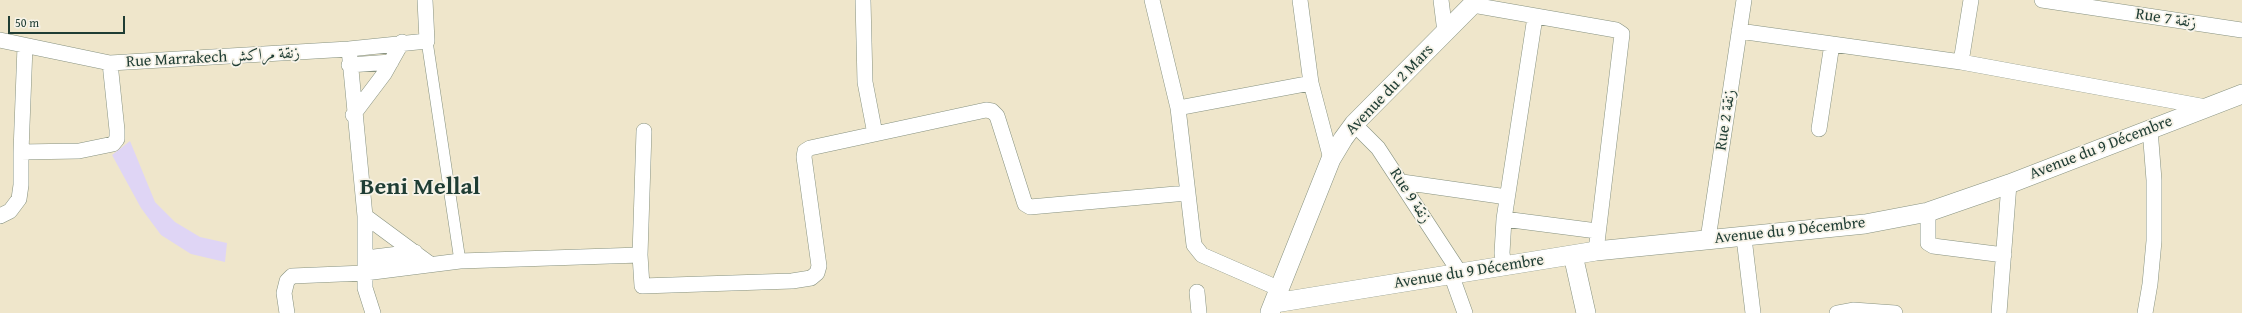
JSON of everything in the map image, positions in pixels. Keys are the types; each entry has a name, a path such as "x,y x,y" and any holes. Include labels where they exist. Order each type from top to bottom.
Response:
{"street":[{"path":"425,0 427,41 460,261"},
{"path":"864,0 865,82 875,134"},
{"path":"1152,0 1178,108 1192,237 1196,250 1275,303"},
{"path":"1300,0 1311,83 1331,159"},
{"path":"1441,0 1445,32"},
{"name":"Rue 2 زنقة","path":"1708,239 1744,0"},
{"path":"1961,62 1971,0"},
{"name":"Rue 7 زنقة","path":"2042,0 2242,30"},
{"path":"1475,2 1535,17 1616,30 1622,34 1597,231 1596,251"},
{"name":"Avenue du 2 Mars","path":"1275,303 1331,159 1354,124 1475,2"},
{"path":"1504,266 1502,254 1504,219 1535,17"},
{"path":"1739,31 1961,62 2206,107"},
{"name":"Rue Marrakech زنقة مراكش","path":"0,40 110,63 349,49 402,42 427,41"},
{"path":"354,115 391,62 402,42"},
{"path":"1819,129 1832,44"},
{"path":"0,216 10,211 19,199 21,185 25,46"},
{"path":"349,49 349,65 365,216 365,288 373,313"},
{"path":"349,65 391,62"},
{"path":"21,152 79,150 113,144 117,139 117,130 110,63"},
{"path":"1178,108 1311,83"},
{"name":"Avenue du 9 Décembre","path":"1275,303 1596,251 1708,239 1744,238 1865,224 1928,212 2009,184 2242,94"},
{"path":"644,131 640,255 642,286 792,281 811,278 818,273 819,266 804,157 805,151 810,148 986,110 992,111 996,116 1025,204 1030,207 1187,193"},
{"name":"Rue 9 زنقة","path":"1354,124 1378,148 1402,182 1455,274"},
{"path":"2145,313 2150,284 2154,241 2154,180 2150,129"},
{"path":"1402,182 1507,197"},
{"path":"1999,313 2009,184"},
{"path":"1928,212 1928,243 2004,255"},
{"path":"365,216 430,264"},
{"path":"1504,219 1597,231"},
{"path":"1744,238 1753,313"},
{"path":"366,258 415,252"},
{"path":"286,313 284,293 287,281 292,276 365,273 460,261 640,255"},
{"path":"1573,255 1586,313"},
{"path":"1455,274 1465,313"},
{"path":"1197,292 1198,313"},
{"path":"1837,313 1853,310 1895,313"}],"shaded area":[{"path":"130,141 155,202 175,222 200,237 227,243 225,262 191,254 161,235 141,208 112,155"}],"district":[{"name":"Beni Mellal","path":"420,188"}]}
